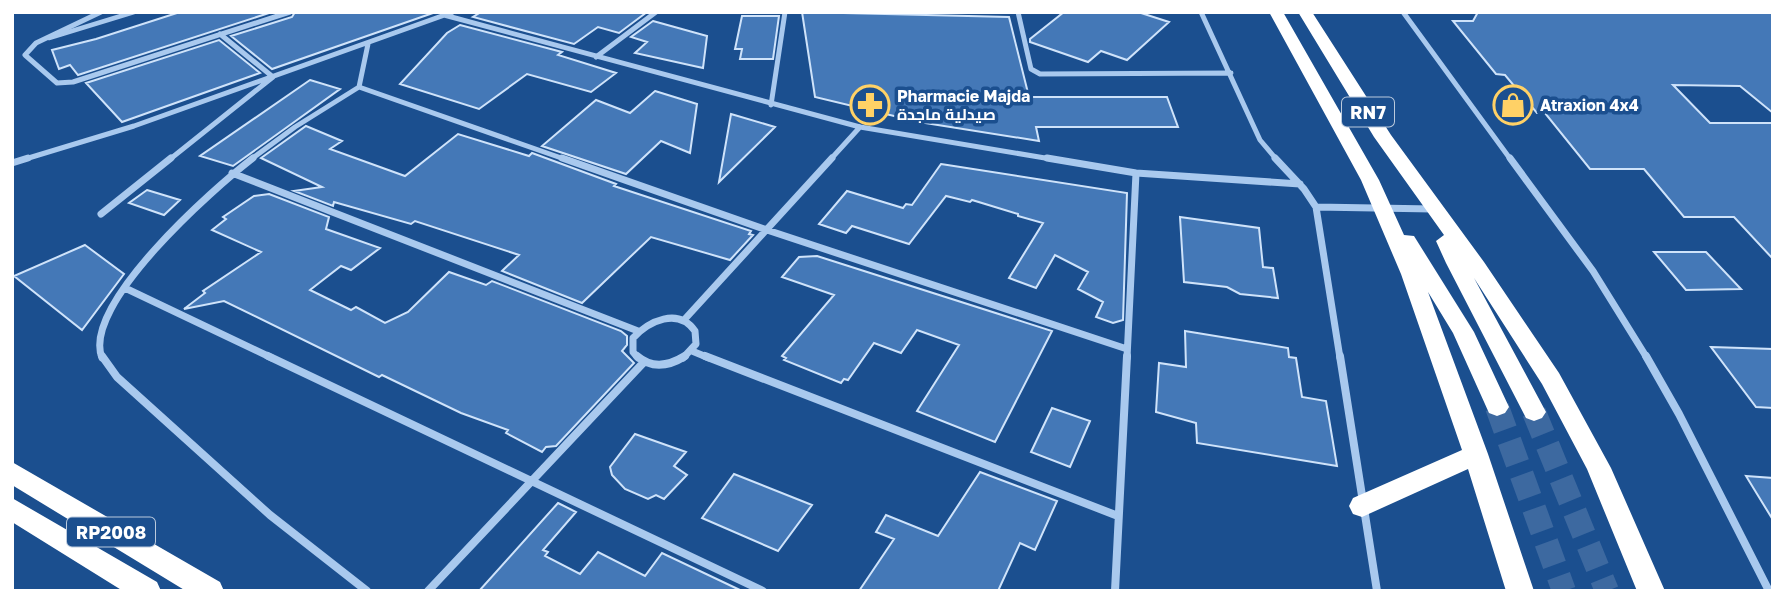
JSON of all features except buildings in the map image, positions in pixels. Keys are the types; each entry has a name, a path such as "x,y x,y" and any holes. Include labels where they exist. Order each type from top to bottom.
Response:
{"highway":[{"name":"RN7","path":"1276,12 1348,140 1383,209 1445,299 1481,368 1497,407"},
{"name":"RN7","path":"1304,12 1383,137 1434,209 1461,273 1518,375 1534,412"},
{"path":"1383,209 1411,274 1476,454 1520,591"},
{"path":"1434,209 1514,320 1576,422 1621,517 1651,591"},
{"path":"1362,506 1476,454"},
{"name":"RP2008","path":"12,472 211,591"},
{"name":"RP2008","path":"12,509 147,591"}],"street":[{"path":"101,12 36,43 25,55 52,80 63,84 290,12"},
{"path":"12,163 100,138 453,12"},
{"path":"596,57 656,12"},
{"path":"771,104 785,12"},
{"path":"1018,12 1031,69 1040,74 1231,73"},
{"path":"1201,12 1260,140 1270,155 1300,184 1316,207 1377,591"},
{"path":"1403,12 1586,260 1624,317 1679,414 1769,591"},
{"path":"444,15 860,127 1136,173 1300,184"},
{"path":"220,34 273,77"},
{"path":"367,591 255,503 109,368 102,358 99,344 100,330 106,315 165,238 232,173 302,121 359,88 368,44"},
{"path":"101,214 273,77"},
{"path":"359,88 767,230 1127,349"},
{"path":"684,320 860,127"},
{"path":"232,173 638,331"},
{"path":"1115,591 1136,173"},
{"path":"1316,207 1434,209"},
{"path":"125,288 763,591"},
{"path":"675,318 684,320 695,330 697,337 692,351 685,357 665,365 637,358 632,345 638,331 654,321 675,318"},
{"path":"692,351 1118,516"},
{"path":"428,591 645,362"}],"lane":[{"path":"36,43 134,12"}],"tunnel":[{"path":"1497,407 1564,591"},
{"path":"1534,412 1607,591"}],"place":[{"name":"Pharmacie Majda صيدلية ماجدة","path":"870,105"},
{"name":"Atraxion 4x4","path":"1513,105"}]}
